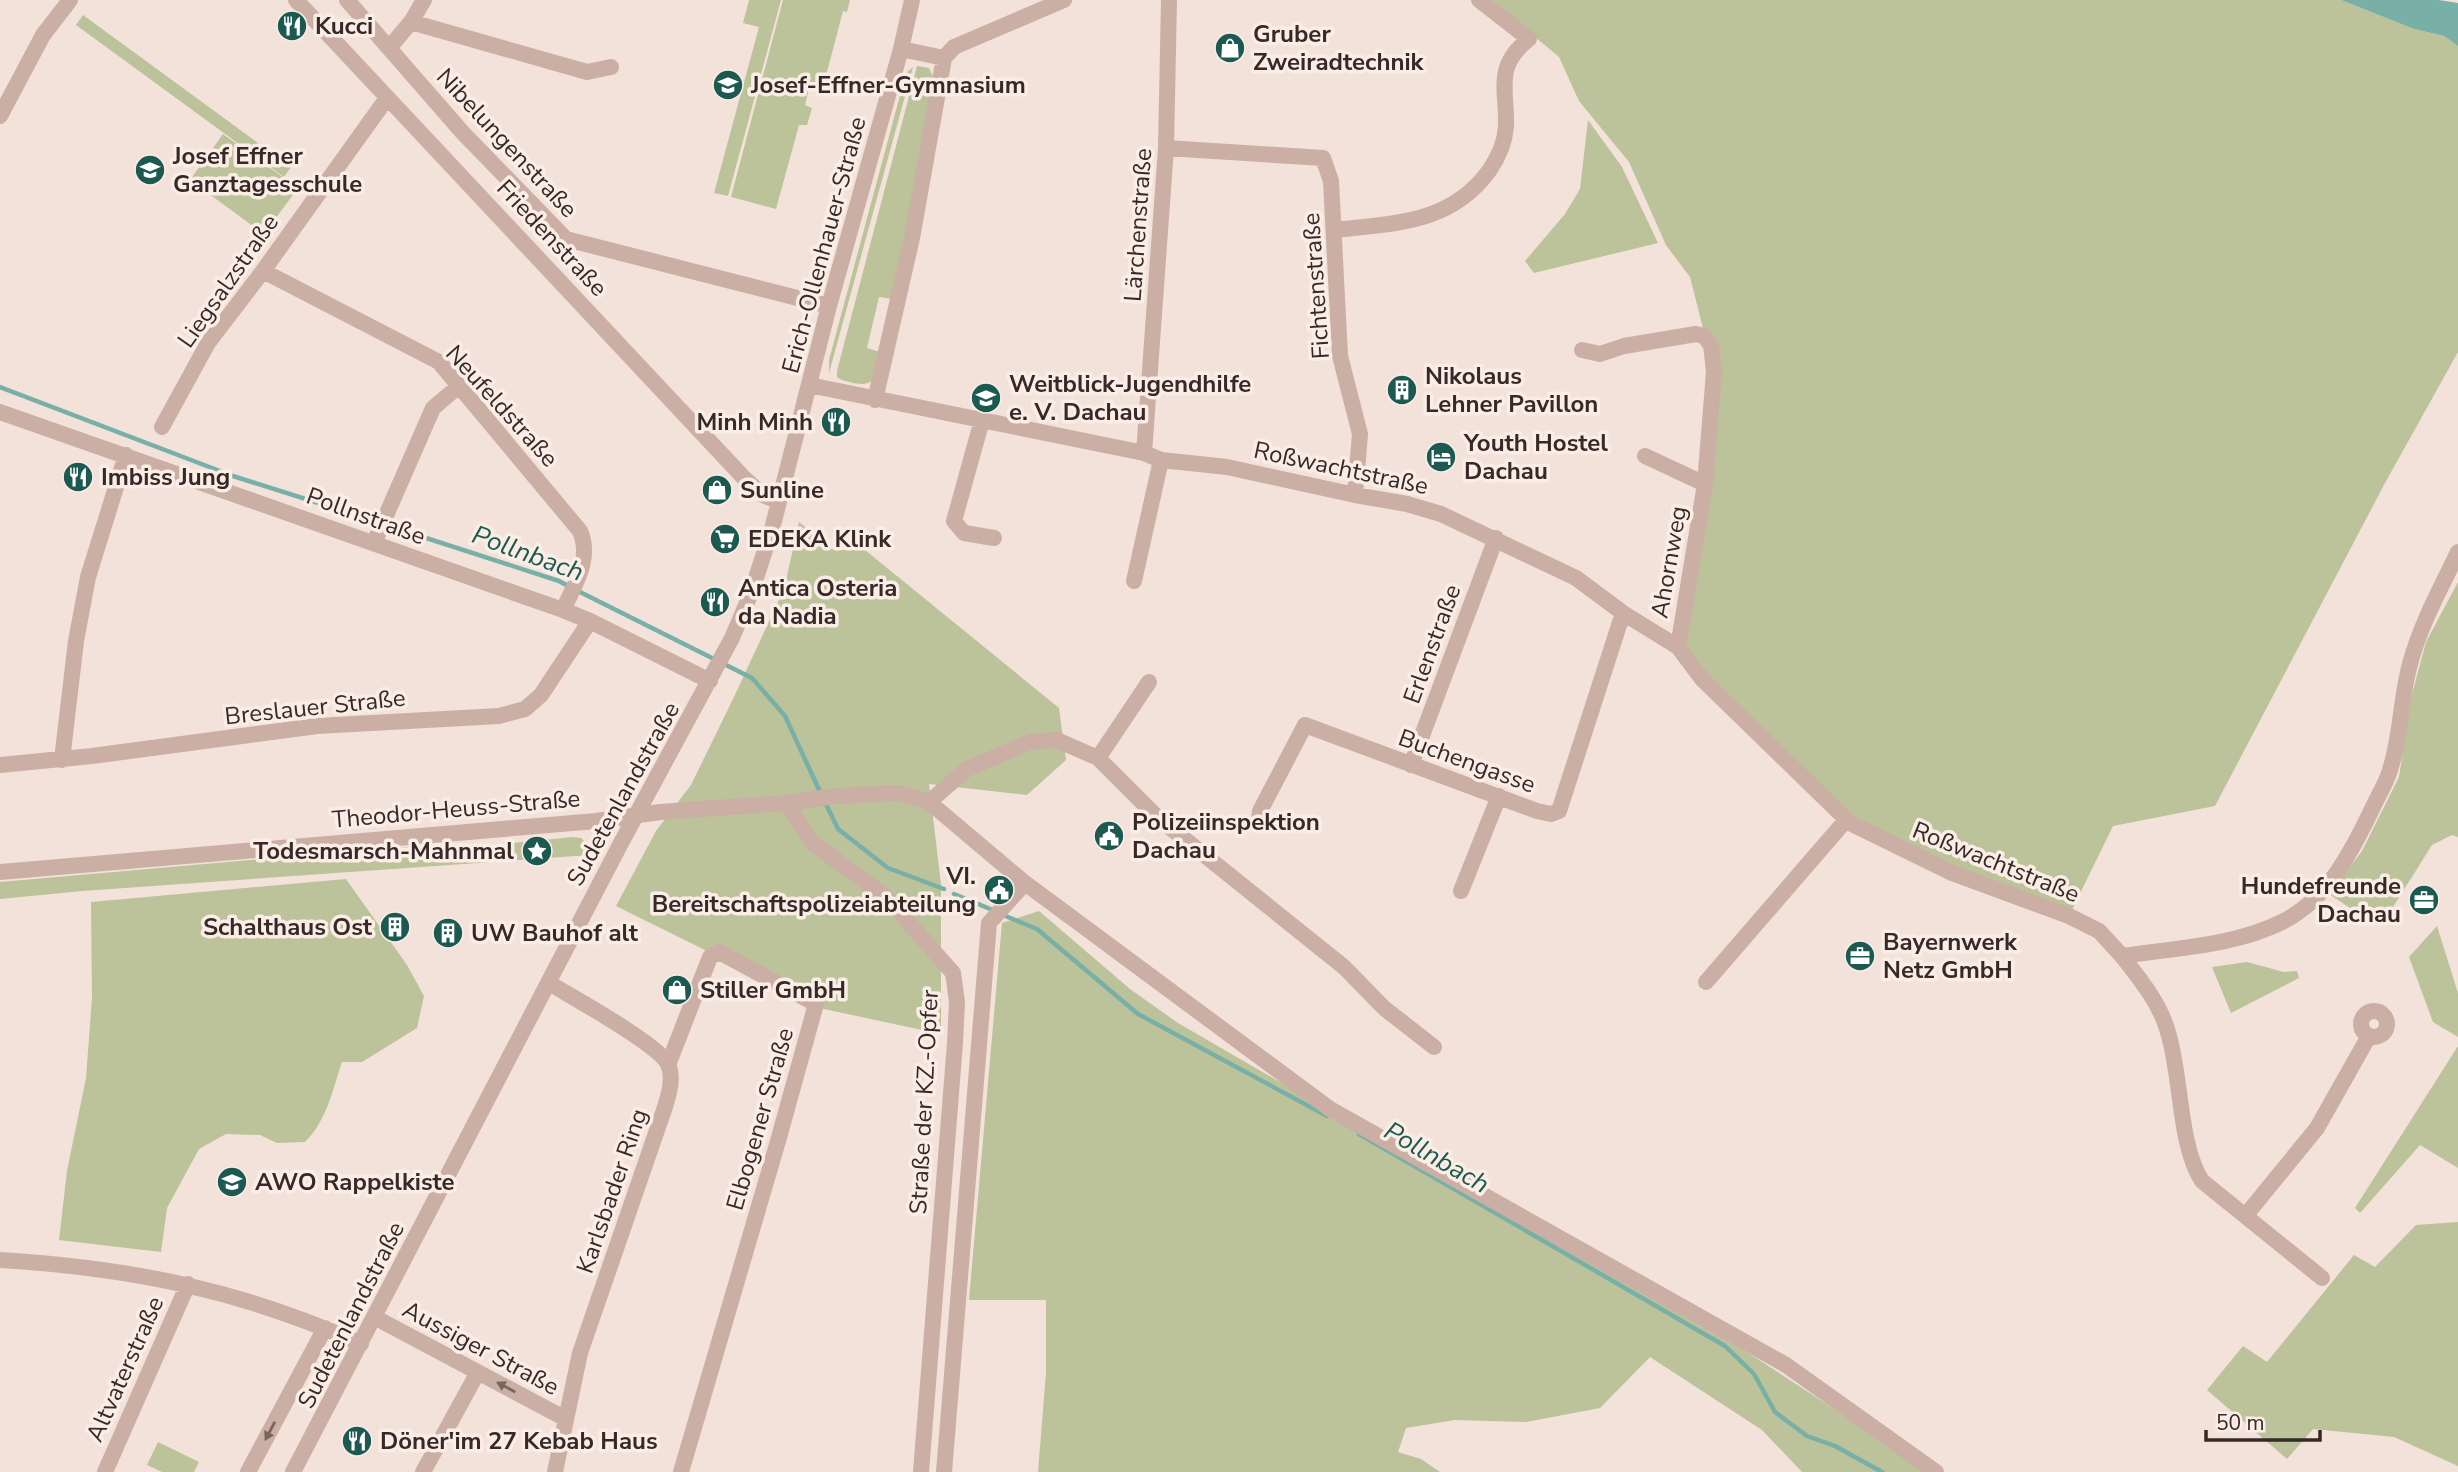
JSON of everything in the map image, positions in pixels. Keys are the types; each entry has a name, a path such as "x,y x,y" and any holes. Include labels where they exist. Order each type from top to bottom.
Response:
{"street":[{"path":"0,116 43,36 70,0"},
{"name":"Friedenstraße","path":"296,0 744,478 763,495 779,502"},
{"name":"Nibelungenstraße","path":"348,0 463,133 566,239 830,306"},
{"path":"389,48 411,22 424,0"},
{"name":"Erich-Ollenhauer-Straße","path":"779,502 912,0"},
{"path":"875,400 912,238 944,58 954,47 1064,0"},
{"name":"Lärchenstraße","path":"1144,453 1166,148 1169,0"},
{"path":"1335,230 1404,222 1424,218 1452,207 1478,185 1491,167 1503,146 1506,130 1506,68 1518,47 1529,40 1479,0"},
{"path":"411,22 587,72 611,67"},
{"path":"901,49 944,58"},
{"name":"Liegsalzstraße","path":"162,427 208,343 387,98"},
{"name":"Fichtenstraße","path":"1166,148 1322,158 1331,181 1340,356 1360,435 1355,495"},
{"name":"Neufeldstraße","path":"263,271 439,362 580,531 586,545 584,557 563,610"},
{"name":"Ahornweg","path":"1582,349 1600,354 1624,346 1696,334 1704,337 1711,345 1714,372 1705,484 1678,647"},
{"name":"Roßwachtstraße","path":"809,385 1144,453 1161,460 1227,467 1407,504 1441,514 1496,538 1576,578 1623,613 1678,647 1702,679 1847,820 1952,873 2069,916 2099,931 2122,956 2158,1007 2167,1028 2190,1154 2202,1181 2322,1278"},
{"path":"380,530 433,408 459,386"},
{"name":"Pollnstraße","path":"0,412 126,455 380,530 713,677"},
{"path":"982,420 954,521 964,533 994,538"},
{"path":"62,760 76,641 88,577 126,455"},
{"name":"Ahornweg","path":"1645,456 1705,484"},
{"path":"1134,581 1161,460"},
{"name":"Sudetenlandstraße","path":"293,1472 376,1318 635,816 726,652 751,593 779,502"},
{"name":"Erlenstraße","path":"1411,765 1496,538"},
{"path":"2122,956 2231,939 2282,922 2302,909 2332,878 2353,850 2389,773 2410,661 2431,608 2458,552"},
{"name":"Buchengasse","path":"1259,820 1265,801 1305,725 1537,811 1551,814 1559,811 1623,613"},
{"name":"Breslauer Straße","path":"0,765 62,760 317,726 499,716 525,709 541,695 590,621"},
{"path":"1098,758 1149,682"},
{"path":"929,802 967,769 1030,742 1057,740 1098,758 1157,817 1344,967 1384,1007 1434,1047"},
{"name":"Theodor-Heuss-Straße","path":"0,872 787,803 836,796 898,793 929,802 1025,883 1331,1109 1786,1365 1936,1472"},
{"path":"1461,891 1499,796"},
{"name":"Straße der KZ.-Opfer","path":"787,803 812,843 885,896 953,973 957,1002 955,1043 920,1472"},
{"path":"1706,982 1847,820"},
{"path":"944,1472 989,923 1025,883"},
{"name":"Elbogener Straße","path":"668,1065 710,957 719,952 816,1003 775,1154 681,1472"},
{"path":"550,983 615,1023 660,1055 668,1065"},
{"path":"2246,1215 2317,1128 2369,1036 2363,1031 2362,1018 2373,1011 2382,1011"},
{"name":"Karlsbader Ring","path":"555,1472 580,1353 669,1094 668,1065"},
{"path":"0,1260 112,1270 188,1284 239,1297 325,1328 361,1345"},
{"name":"Altvaterstraße","path":"105,1472 188,1284"},
{"name":"Aussiger Straße","path":"376,1318 566,1419"},
{"name":"Sudetenlandstraße","path":"248,1472 325,1328"},
{"path":"423,1472 478,1372"}],"green space":[{"path":"749,0 781,0 728,196 714,193 759,27 743,23"},
{"path":"783,0 850,0 847,12 843,11 822,91 809,88 805,105 812,108 807,125 799,125 776,209 731,197"},
{"path":"1491,0 2341,0 2414,29 2444,36 2458,46 2458,352 2385,483 2215,806 2113,826 2069,916 1850,823 1678,647 1714,372 1690,277 1666,245 1629,162 1579,101 1559,57"},
{"path":"83,15 291,167 284,177 76,25"},
{"path":"917,66 929,68 934,79 893,299 879,297 867,348 880,352 875,377 868,383 853,383 837,377 837,371"},
{"path":"913,67 829,373 829,360 906,73"},
{"path":"1588,120 1622,167 1658,243 1534,273 1525,261 1565,214 1580,189"},
{"path":"223,134 298,188 264,234 190,180"},
{"path":"799,522 834,550 865,550 1059,708 1066,760 1027,795 929,784 941,884 941,1034 824,1009 616,906 656,831 691,785 733,699 784,589"},
{"path":"2458,582 2458,837 2452,835 2432,845 2393,907 2381,913 2362,916 2329,894 2362,851 2399,777 2411,698 2426,642"},
{"path":"581,838 592,848 590,855 0,899 0,882 388,848 483,846"},
{"path":"346,879 407,965 424,996 417,1028 362,1062 342,1062 324,1115 305,1142 277,1143 260,1135 226,1134 199,1149 167,1208 161,1252 59,1240 67,1171 86,1078 92,998 91,902"},
{"path":"1039,911 1130,989 1178,1023 1750,1354 1925,1472 1802,1472 1762,1430 1650,1357 1600,1408 1526,1422 1455,1420 1406,1428 1398,1452 1421,1459 1440,1472 1038,1472 1046,1373 1046,1300 969,1300 1002,923"},
{"path":"2437,926 2458,993 2458,1037 2433,1022 2409,957"},
{"path":"2247,962 2284,972 2297,971 2299,978 2231,1013 2212,967"},
{"path":"2458,1046 2458,1168 2420,1145 2360,1213 2355,1208"},
{"path":"2458,1222 2458,1466 2394,1437 2313,1429 2287,1459 2207,1390 2243,1346 2267,1362 2354,1255 2375,1267 2416,1225"},
{"path":"158,1442 199,1462 194,1472 162,1472 147,1465"}],"water":[{"path":"2341,0 2439,0 2458,3 2458,46 2444,36 2414,29"}],"waterway":[{"name":"Pollnbach","path":"0,387 233,476 378,522"},
{"name":"Pollnbach","path":"386,525 559,581 570,587"},
{"name":"Pollnbach","path":"578,591 752,678 785,716 821,794"},
{"name":"Pollnbach","path":"825,802 838,829 888,868 944,889"},
{"name":"Pollnbach","path":"954,894 995,911"},
{"name":"Pollnbach","path":"1003,915 1037,929 1138,1014 1327,1116"},
{"name":"Pollnbach","path":"1359,1134 1725,1346 1754,1374 1775,1412 1807,1436 1835,1446 1882,1472"}],"place":[{"name":"Kucci","path":"292,26"},
{"name":"Gruber Zweiradtechnik","path":"1230,48"},
{"name":"Josef-Effner-Gymnasium","path":"728,85"},
{"name":"Josef Effner Ganztagesschule","path":"150,170"},
{"name":"Nikolaus Lehner Pavillon","path":"1402,390"},
{"name":"Weitblick-Jugendhilfe e. V. Dachau","path":"986,398"},
{"name":"Minh Minh","path":"836,422"},
{"name":"Youth Hostel Dachau","path":"1441,457"},
{"name":"Imbiss Jung","path":"78,477"},
{"name":"Sunline","path":"717,490"},
{"name":"EDEKA Klink","path":"725,539"},
{"name":"Antica Osteria da Nadia","path":"715,602"},
{"name":"Polizeiinspektion Dachau","path":"1109,836"},
{"name":"Todesmarsch-Mahnmal","path":"537,851"},
{"name":"VI. Bereitschaftspolizeiabteilung","path":"999,890"},
{"name":"Hundefreunde Dachau","path":"2424,900"},
{"name":"Schalthaus Ost","path":"395,927"},
{"name":"UW Bauhof alt","path":"448,933"},
{"name":"Bayernwerk Netz GmbH","path":"1860,956"},
{"name":"Stiller GmbH","path":"677,990"},
{"name":"AWO Rappelkiste","path":"232,1182"},
{"name":"Döner'im 27 Kebab Haus","path":"357,1441"}]}
